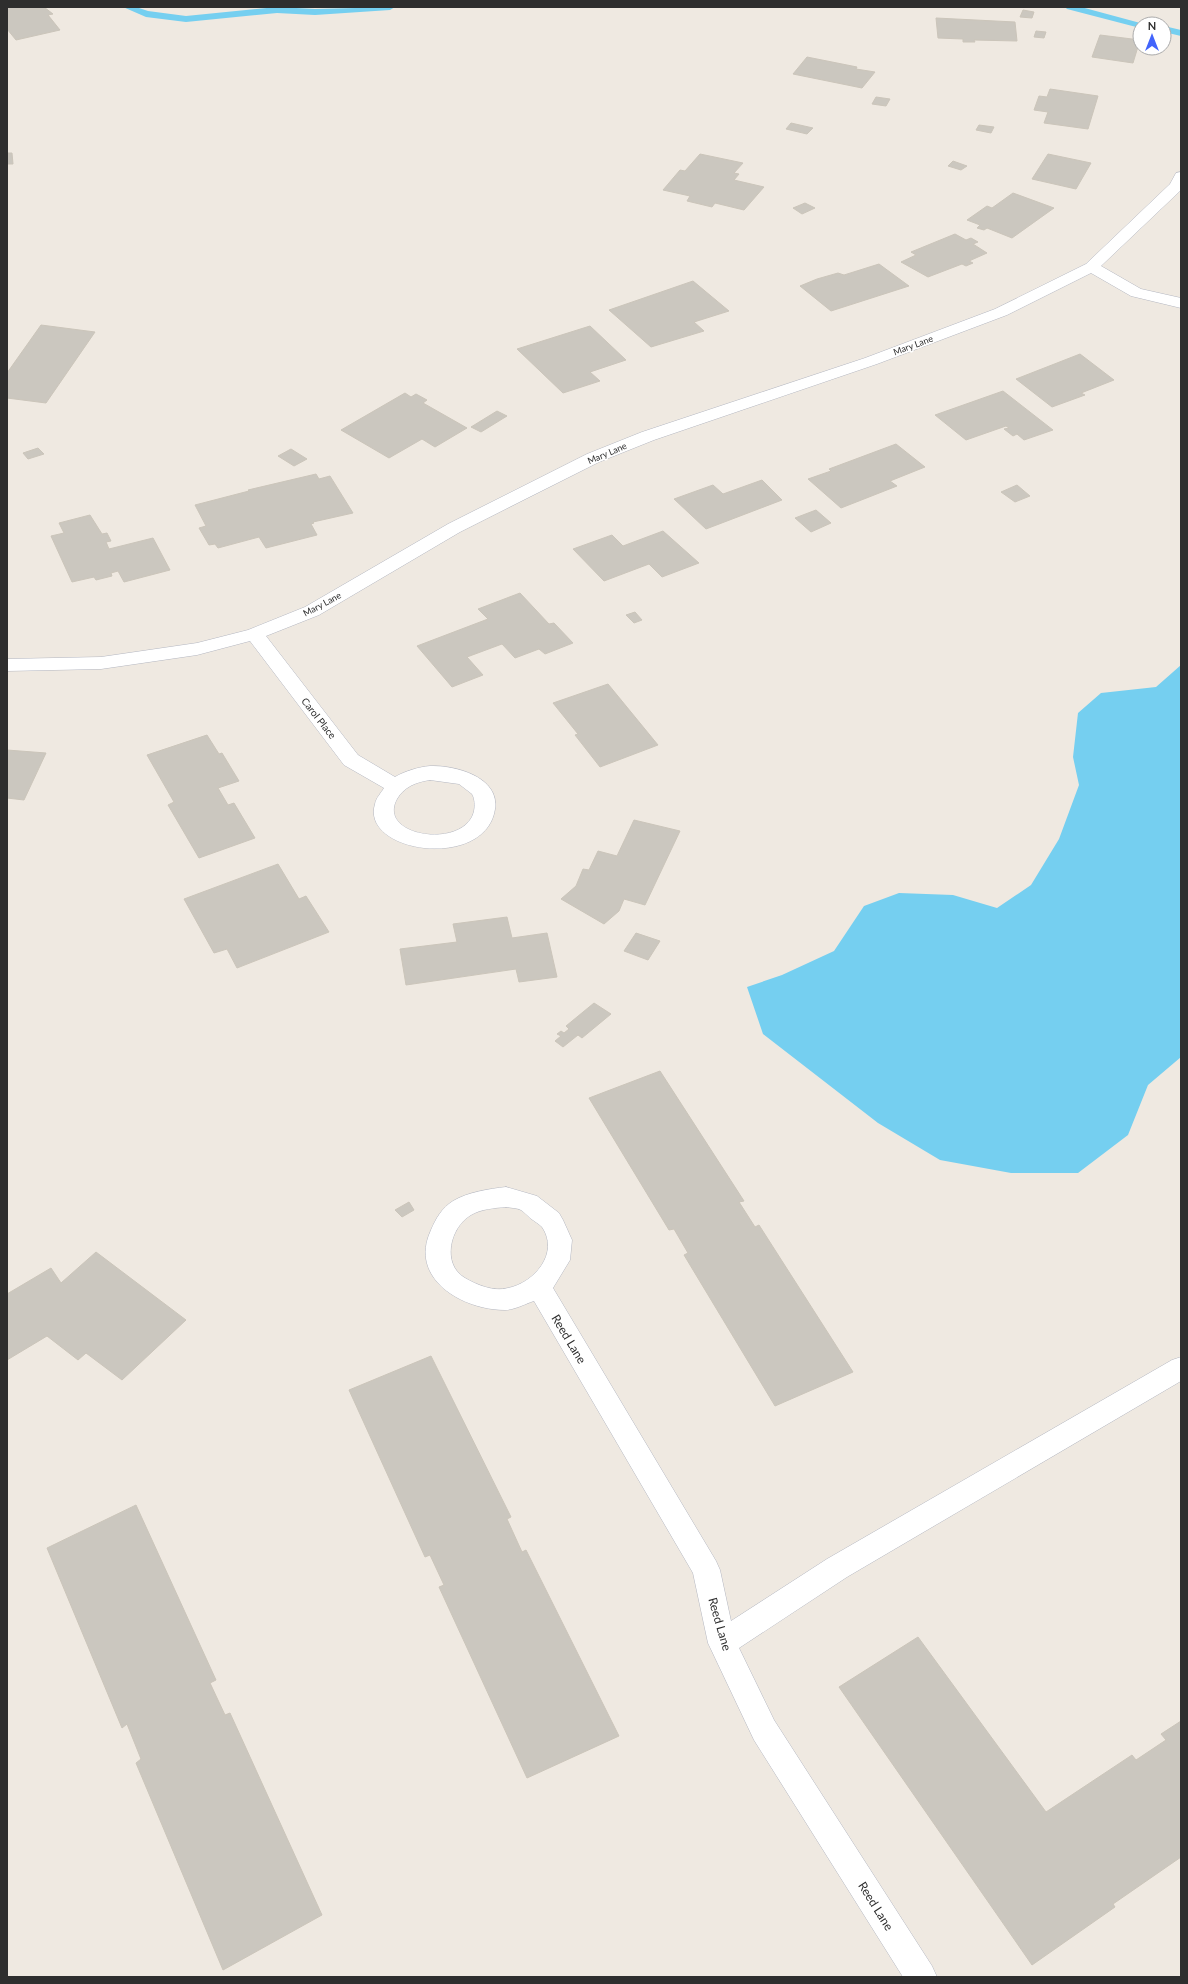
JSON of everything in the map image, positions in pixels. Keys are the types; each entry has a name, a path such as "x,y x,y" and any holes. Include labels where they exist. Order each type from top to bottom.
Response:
{"street":[{"name":"Mary Lane","path":"7,665 101,663 197,649 254,634 312,611 454,528 593,458 648,436 871,361 1001,312 1091,268 1177,186 1181,176"},
{"path":"1091,268 1136,292 1181,303"},
{"name":"Carol Place","path":"254,634 351,760 396,786"},
{"path":"430,773 450,774 467,779 480,789 486,802 484,816 475,828 459,838 440,843 420,842 402,836 389,825 384,812 386,798 396,786 412,777 430,773"},
{"path":"506,1197 528,1202 547,1215 558,1232 561,1252 554,1271 539,1287 517,1298 492,1300 468,1294 450,1281 439,1263 438,1244 446,1224 461,1209 482,1200 506,1197"},
{"name":"Reed Lane","path":"539,1287 706,1570 722,1643 764,1730 921,1977"},
{"path":"722,1643 837,1568 1181,1368"}],"water":[{"path":"1181,665 1181,1057 1148,1085 1128,1135 1078,1173 1011,1173 940,1160 878,1123 763,1034 747,987 782,975 834,951 864,906 899,893 953,895 997,908 1031,885 1059,839 1079,785 1073,757 1078,713 1101,693 1156,687"}],"building":[{"path":"7,7 44,7 53,14 48,15 60,30 16,40 7,29"},
{"path":"1023,10 1034,12 1032,18 1020,17"},
{"path":"936,18 1015,22 1017,41 974,40 975,42 963,42 963,39 938,38"},
{"path":"1036,31 1046,32 1044,38 1034,37"},
{"path":"1100,35 1132,39 1132,56 1135,56 1133,63 1092,57"},
{"path":"807,57 875,72 862,88 793,74"},
{"path":"1050,89 1098,96 1088,129 1044,123 1048,112 1034,110 1039,96 1047,97"},
{"path":"876,97 890,99 886,106 872,104"},
{"path":"791,123 813,128 807,134 786,129"},
{"path":"979,125 994,127 991,133 976,130"},
{"path":"7,153 12,153 13,164 7,164"},
{"path":"700,154 743,163 734,173 739,174 734,180 764,187 744,210 715,203 712,207 687,201 690,196 663,190 680,170 685,171"},
{"path":"1048,154 1091,163 1076,189 1032,179"},
{"path":"953,161 967,166 961,170 948,166"},
{"path":"1013,193 1054,208 1012,238 987,228 984,230 977,228 980,225 967,220 987,206 992,208"},
{"path":"805,203 815,208 802,214 793,208"},
{"path":"955,234 966,240 971,238 978,242 973,244 987,253 969,261 973,263 966,266 962,264 928,277 901,262 916,255 911,252"},
{"path":"879,264 909,286 831,311 800,286 838,273 844,275"},
{"path":"693,281 729,311 694,322 704,331 651,347 609,310"},
{"path":"41,325 95,332 46,403 7,398 7,373"},
{"path":"590,326 626,360 590,372 600,381 563,393 517,349"},
{"path":"1080,354 1114,380 1081,393 1085,395 1052,407 1016,379"},
{"path":"1003,391 1053,430 1024,440 1017,434 1013,436 1004,429 1009,428 1006,426 966,440 935,415"},
{"path":"405,393 411,397 416,394 427,400 423,403 467,428 435,447 422,439 389,458 341,430"},
{"path":"497,411 507,416 481,432 471,427"},
{"path":"896,444 925,467 890,481 897,486 841,508 808,479 831,471 829,469"},
{"path":"38,448 44,454 28,459 23,453"},
{"path":"291,449 307,459 294,466 278,456"},
{"path":"316,474 319,479 330,476 353,513 313,522 314,523 311,524 317,535 266,548 259,537 218,548 215,544 209,545 199,528 206,526 195,505 249,491 248,490"},
{"path":"762,480 782,500 706,529 674,499 713,485 723,494"},
{"path":"1017,485 1030,496 1015,502 1001,492"},
{"path":"816,510 831,523 811,532 795,518"},
{"path":"90,515 102,534 107,533 111,541 106,542 109,549 153,538 170,570 124,582 118,571 111,573 112,576 96,580 94,577 72,582 51,536 64,533 59,523"},
{"path":"663,531 699,563 662,577 649,564 604,581 573,549 612,535 623,546"},
{"path":"520,593 549,624 554,623 573,643 545,654 539,649 515,658 502,644 467,657 483,675 452,687 417,646 488,619 478,609"},
{"path":"635,612 642,620 634,623 626,615"},
{"path":"608,684 658,745 600,767 575,735 578,734 553,703"},
{"path":"207,735 219,754 222,753 239,781 218,788 228,805 234,803 255,838 199,858 168,805 174,802 147,755"},
{"path":"7,750 46,753 24,800 7,798"},
{"path":"634,820 680,831 645,905 624,899 619,911 604,924 561,899 576,886 583,869 589,870 598,851 617,856"},
{"path":"278,864 299,899 306,896 329,932 237,968 227,949 214,953 184,899"},
{"path":"507,917 512,938 547,933 557,977 519,982 516,969 406,985 400,949 457,942 453,924"},
{"path":"636,933 660,941 648,960 624,951"},
{"path":"594,1003 611,1014 582,1038 578,1035 563,1047 555,1041 561,1036 557,1034 561,1031 564,1033 569,1029 566,1026"},
{"path":"660,1071 744,1201 739,1202 755,1227 759,1225 853,1372 775,1406 684,1255 688,1253 674,1229 669,1230 589,1098"},
{"path":"409,1202 414,1210 402,1217 395,1210"},
{"path":"96,1252 186,1320 122,1380 86,1353 78,1360 47,1336 7,1360 7,1294 51,1268 61,1283"},
{"path":"431,1356 511,1517 507,1519 522,1552 526,1550 619,1736 527,1778 439,1587 444,1585 430,1555 425,1557 349,1390"},
{"path":"136,1505 216,1680 210,1683 225,1715 230,1713 322,1915 223,1970 136,1763 141,1759 127,1724 122,1728 47,1548"},
{"path":"918,1637 1046,1812 1132,1755 1136,1760 1166,1740 1161,1734 1181,1721 1181,1857 1113,1904 1115,1907 1032,1965 839,1687"}],"waterway":[{"path":"128,7 146,14 186,19 277,10 315,12 390,7"},
{"path":"1070,7 1132,23"},
{"path":"1172,31 1181,33"}]}
